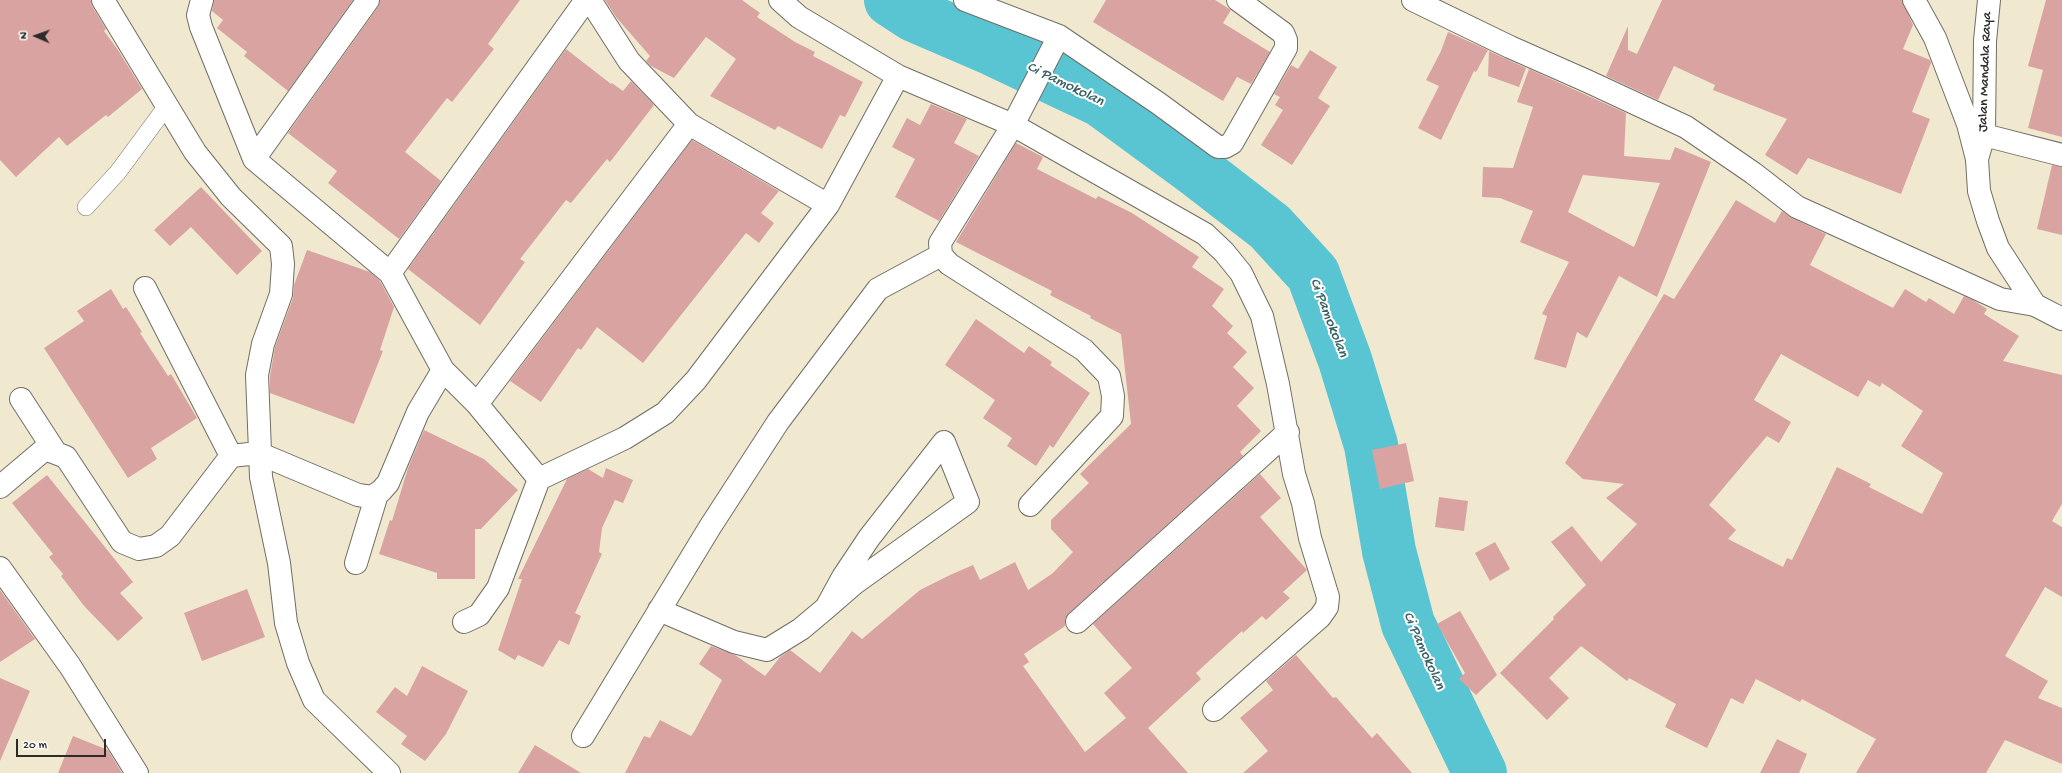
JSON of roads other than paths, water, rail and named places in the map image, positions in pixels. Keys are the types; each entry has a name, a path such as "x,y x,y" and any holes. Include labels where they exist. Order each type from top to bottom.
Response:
{"street":[{"path":"103,0 166,107 195,152 230,197 281,246 283,264 281,294 263,344 257,375 258,453 260,477 279,563 286,623 298,664 314,700 389,773"},
{"path":"202,0 198,15 201,27 254,159 390,273 443,370 477,404 539,479"},
{"path":"254,159 368,0"},
{"path":"390,273 586,0"},
{"path":"590,0 629,61 689,124 828,205"},
{"path":"780,0 799,17 898,76 1013,125 1205,234 1224,252 1241,273 1262,316 1288,432 1294,474 1303,503 1310,538 1328,596 1327,607 1320,617 1214,710"},
{"path":"965,0 1054,45 1158,102 1218,147 1225,147 1232,143 1286,48 1286,40 1283,33 1238,0"},
{"path":"1413,0 1489,38 1686,127 1753,173 1797,207 2000,300 2036,305 2062,319"},
{"path":"1914,0 1935,38 1968,124 1977,159"},
{"name":"Jalan Mandala Raya","path":"1989,0 1986,42 1984,135 1977,159 1979,191 1988,222 1998,248 2036,305"},
{"path":"1030,505 1112,416 1113,396 1110,376 1084,350 949,264 941,256 940,243 1013,125 1054,45"},
{"path":"464,622 479,615 498,588 539,479 625,438 665,413 696,380 828,205 898,76"},
{"path":"477,404 689,124"},
{"path":"1984,135 2062,155"},
{"path":"583,736 710,527 778,422 878,289 941,256"},
{"path":"145,288 231,456"},
{"path":"0,487 45,449 66,456 122,542 139,549 156,546 170,536 231,456 258,453 358,495 372,497 388,483 418,412 443,370"},
{"path":"20,399 56,453"},
{"path":"1077,622 1288,432"},
{"path":"659,610 734,642 767,650 801,629 855,584 968,502 944,442 869,538 843,577 826,608"},
{"path":"356,563 377,494"},
{"path":"0,568 70,666 137,773"}],"lane":[{"path":"86,207 118,172 166,107"}],"waterway":[{"name":"Ci Pamokolan","path":"891,0 914,15 993,49 1101,100 1195,169 1270,227 1313,274 1345,360 1371,445 1389,551 1408,624 1480,773"}]}
